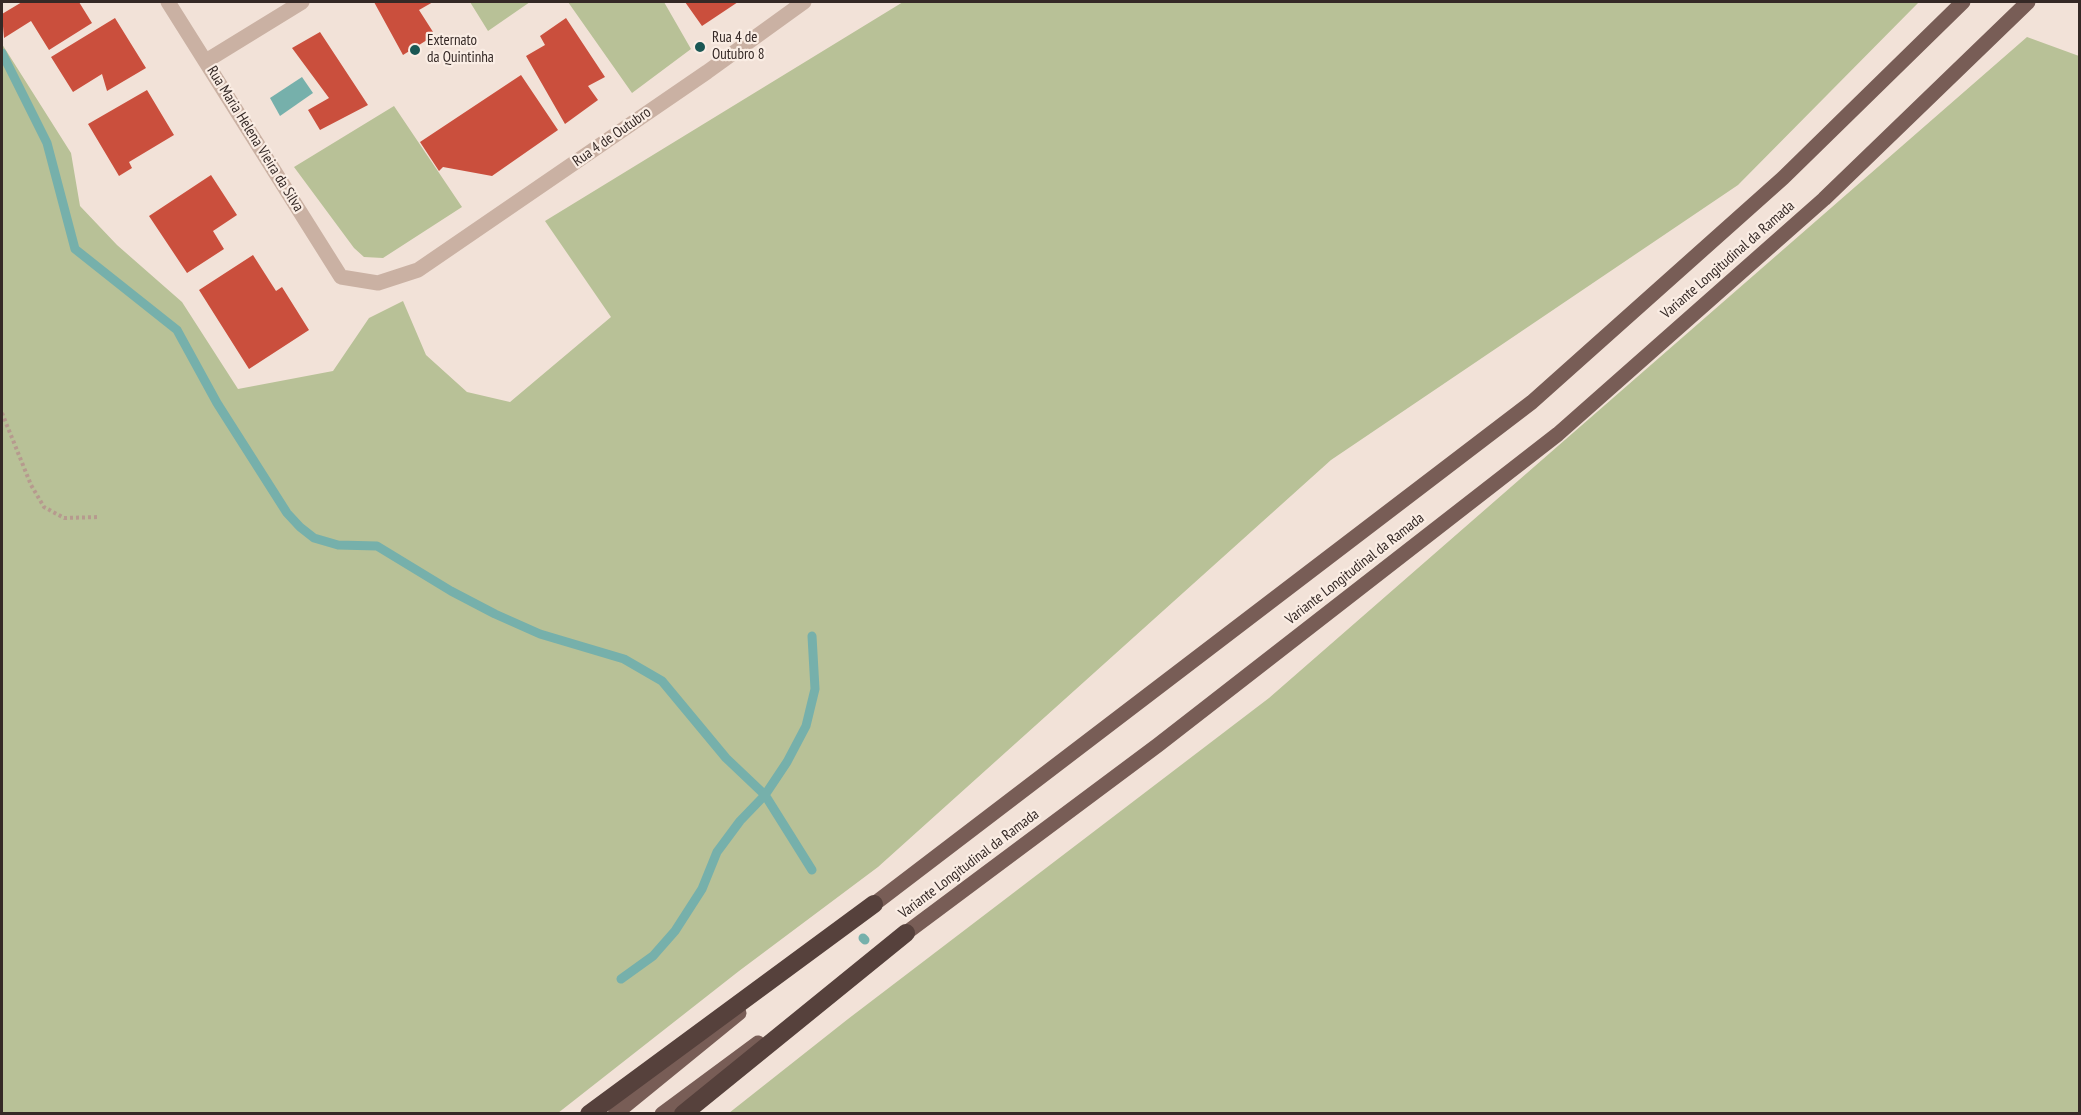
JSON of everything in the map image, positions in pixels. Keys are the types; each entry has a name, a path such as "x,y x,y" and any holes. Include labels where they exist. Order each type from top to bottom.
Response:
{"highway":[{"path":"589,1113 874,904"},
{"path":"683,1113 906,933"}],"main road":[{"name":"Variante Longitudinal da Ramada","path":"615,1113 874,904 1532,402 1783,178 1963,2"},
{"name":"Variante Longitudinal da Ramada","path":"662,1113 1158,745 1558,434 1824,199 2028,2"}],"street":[{"name":"Rua Maria Helena Vieira da Silva","path":"168,2 342,277"},
{"path":"206,61 302,2"},
{"name":"Rua 4 de Outubro","path":"342,277 378,283 418,270 707,72 802,2"}],"path":[{"path":"2,413 31,485 44,507 64,518 100,517"}],"green space":[{"path":"470,2 530,2 488,31"},
{"path":"568,2 664,2 691,49 632,93"},
{"path":"903,2 1919,2 1738,185 1331,460 878,867 739,971 558,1113 2,1113 2,44 71,153 80,206 117,245 182,302 238,389 333,371 369,318 403,301 426,355 467,392 510,402 611,317 545,221"},
{"path":"2027,37 2079,56 2079,1113 729,1113 848,1019 1269,698"},
{"path":"394,106 462,207 383,258 364,257 354,248 294,167"}],"water":[{"path":"302,77 313,93 280,116 270,98"}],"building":[{"path":"22,2 79,2 92,23 49,50 31,21 4,38 2,14"},
{"path":"374,2 433,2 419,10 435,35 403,55"},
{"path":"685,2 738,2 702,26"},
{"path":"115,18 146,68 107,91 102,74 73,92 51,57"},
{"path":"566,18 605,77 588,86 598,100 565,124 526,56 545,45 540,36"},
{"path":"320,32 368,105 320,130 308,110 329,98 292,48"},
{"path":"521,75 558,130 492,176 443,167 439,171 420,142"},
{"path":"147,90 174,135 129,162 132,168 119,176 88,124"},
{"path":"211,175 237,215 213,231 224,249 187,273 149,216"},
{"path":"253,255 276,291 282,287 309,330 249,369 199,290"}],"waterway":[{"path":"2,53 47,143 75,249 177,330 217,403 287,513 300,527 314,538 338,545 377,546 451,591 495,614 540,634 624,659 662,681 726,758 765,795 812,870"},
{"path":"621,979 653,956 675,931 702,889 717,852 740,821 765,795 787,762 806,726 815,689 812,636"}],"place":[{"name":"Rua 4 de Outubro 8","path":"700,47"},
{"name":"Externato da Quintinha","path":"415,50"}]}
